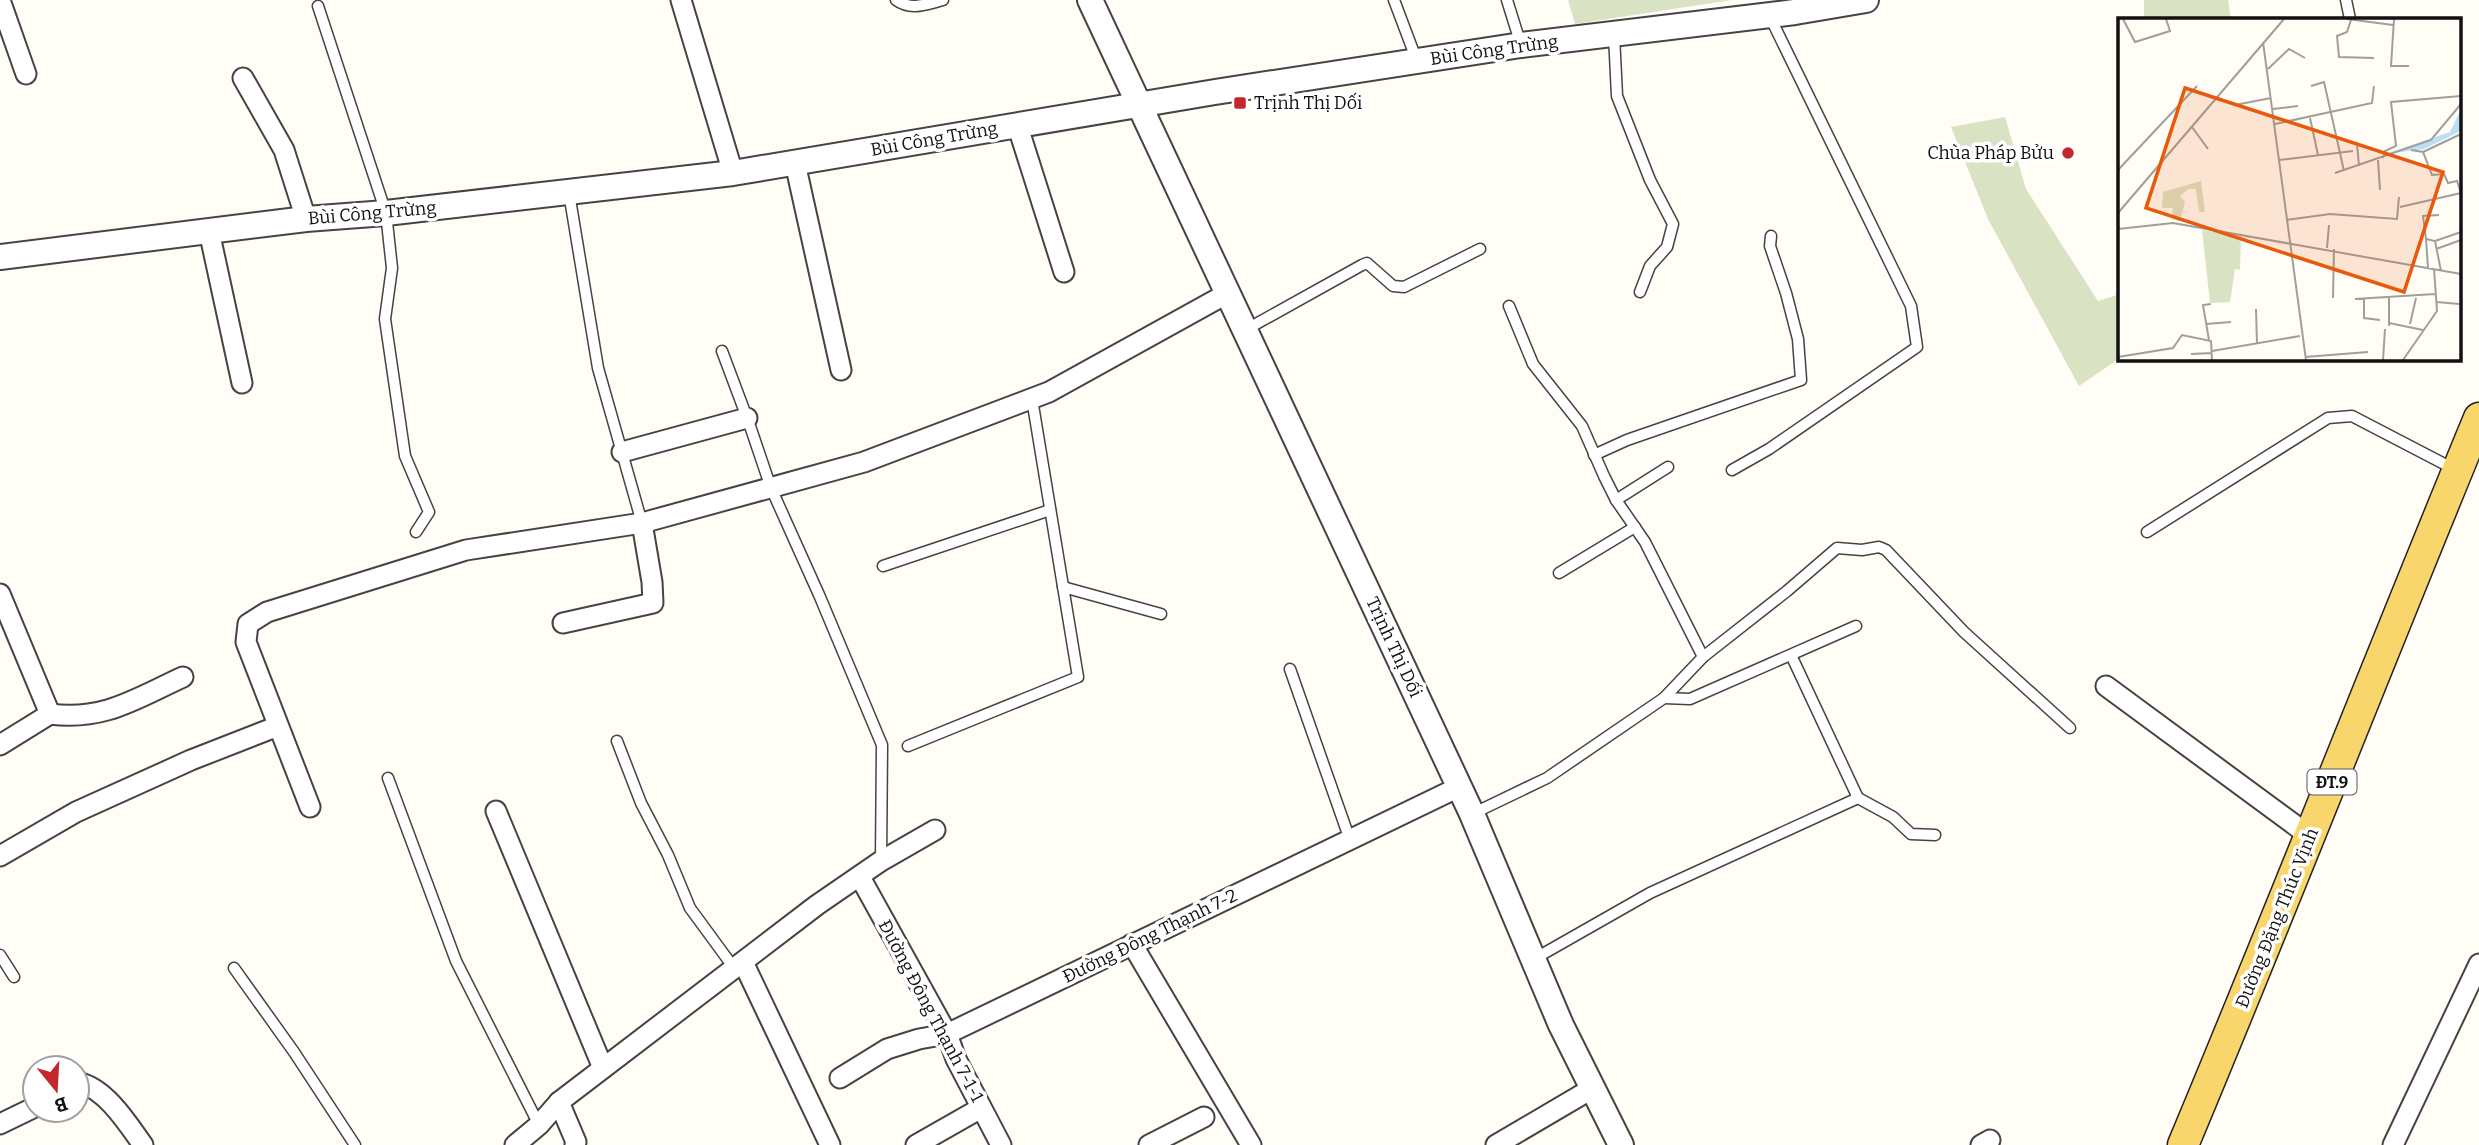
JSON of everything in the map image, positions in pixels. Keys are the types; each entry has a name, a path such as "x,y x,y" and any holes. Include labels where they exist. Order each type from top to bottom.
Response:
{"main road":[{"name":"Đường Đặng Thúc Vịnh","path":"2202,1145 2468,465 2479,418"},
{"name":"Đường Đặng Thúc Vịnh","path":"2183,1145 2311,837 2407,591 2468,465"}],"street":[{"path":"1,0 26,74"},
{"path":"681,0 733,173"},
{"name":"Trịnh Thị Dối","path":"1090,0 1472,814 1561,1025 1621,1145"},
{"name":"Bùi Công Trừng","path":"0,257 306,219 386,213 733,173 1138,104 1417,61 1769,15 1792,6 1866,0"},
{"path":"243,78 284,150 306,219"},
{"path":"1017,124 1064,272"},
{"path":"795,163 841,370"},
{"path":"209,232 242,383"},
{"path":"310,807 246,642 248,624 267,612 466,550 642,523 864,462 1049,392 1228,293"},
{"path":"622,452 747,418"},
{"path":"563,623 653,603 642,523"},
{"path":"0,594 50,714"},
{"path":"0,745 50,714 73,717 95,715 183,677"},
{"path":"2106,686 2311,837"},
{"path":"0,856 76,812 191,760 278,726"},
{"name":"Đường Đông Thạnh 7-2","path":"840,1078 887,1049 947,1034 1459,787"},
{"path":"496,811 603,1068"},
{"path":"515,1145 540,1125 559,1102 817,905 881,861 935,830"},
{"name":"Đường Đông Thạnh 7-1-1","path":"860,877 947,1034 956,1059 1001,1145"},
{"path":"1132,944 1251,1145"},
{"path":"2393,1145 2479,964"},
{"path":"738,965 830,1145"},
{"path":"91,1086 110,1103 143,1145"},
{"path":"1496,1145 1593,1088"},
{"path":"559,1102 577,1144"},
{"path":"916,1145 981,1108"},
{"path":"0,1124 21,1114"},
{"path":"1149,1145 1204,1117"}],"lane":[{"path":"896,0 917,7 943,0"},
{"path":"1394,0 1417,61"},
{"path":"1507,0 1521,46"},
{"path":"2346,0 2350,18"},
{"path":"318,6 386,213 392,268 385,319 405,456 429,512 416,532"},
{"path":"1732,470 1769,449 1917,347 1911,306 1769,15"},
{"path":"1614,34 1617,96 1650,180 1673,224 1667,247 1650,266 1640,292"},
{"path":"569,192 598,368 642,523"},
{"path":"1594,455 1627,440 1801,380 1798,338 1770,246 1771,236"},
{"path":"1246,329 1367,263 1392,286 1404,287 1480,249"},
{"path":"1509,306 1533,364 1582,426 1616,500 1635,527 1703,657"},
{"path":"722,351 771,488 882,745 881,861"},
{"path":"908,746 1078,677 1032,398"},
{"path":"2147,533 2328,418 2352,416 2468,465"},
{"path":"1616,500 1668,467"},
{"path":"883,566 1050,510"},
{"path":"1559,573 1635,527"},
{"path":"1472,814 1547,778 1664,698 1703,657 1838,548 1862,550 1879,547 1886,550 1964,632 2070,728"},
{"path":"1063,587 1161,614"},
{"path":"1664,698 1690,699 1856,626"},
{"path":"1791,655 1858,798 1893,817 1911,834 1935,835"},
{"path":"1290,669 1350,841"},
{"path":"617,741 641,803 668,855 690,908 738,965"},
{"path":"388,778 456,961 540,1125"},
{"path":"1533,960 1650,893 1858,798"},
{"path":"0,956 14,978"},
{"path":"234,968 355,1145"}],"green space":[{"path":"1568,0 1732,0 1575,24"},
{"path":"2144,0 2228,0 2231,18 2144,18"},
{"path":"2005,117 2026,189 2098,301 2118,295 2118,359 2079,386 1988,219 1951,127"}],"place":[{"name":"Trịnh Thị Dối","path":"1240,103"},
{"name":"Chùa Pháp Bửu","path":"2068,153"}]}
